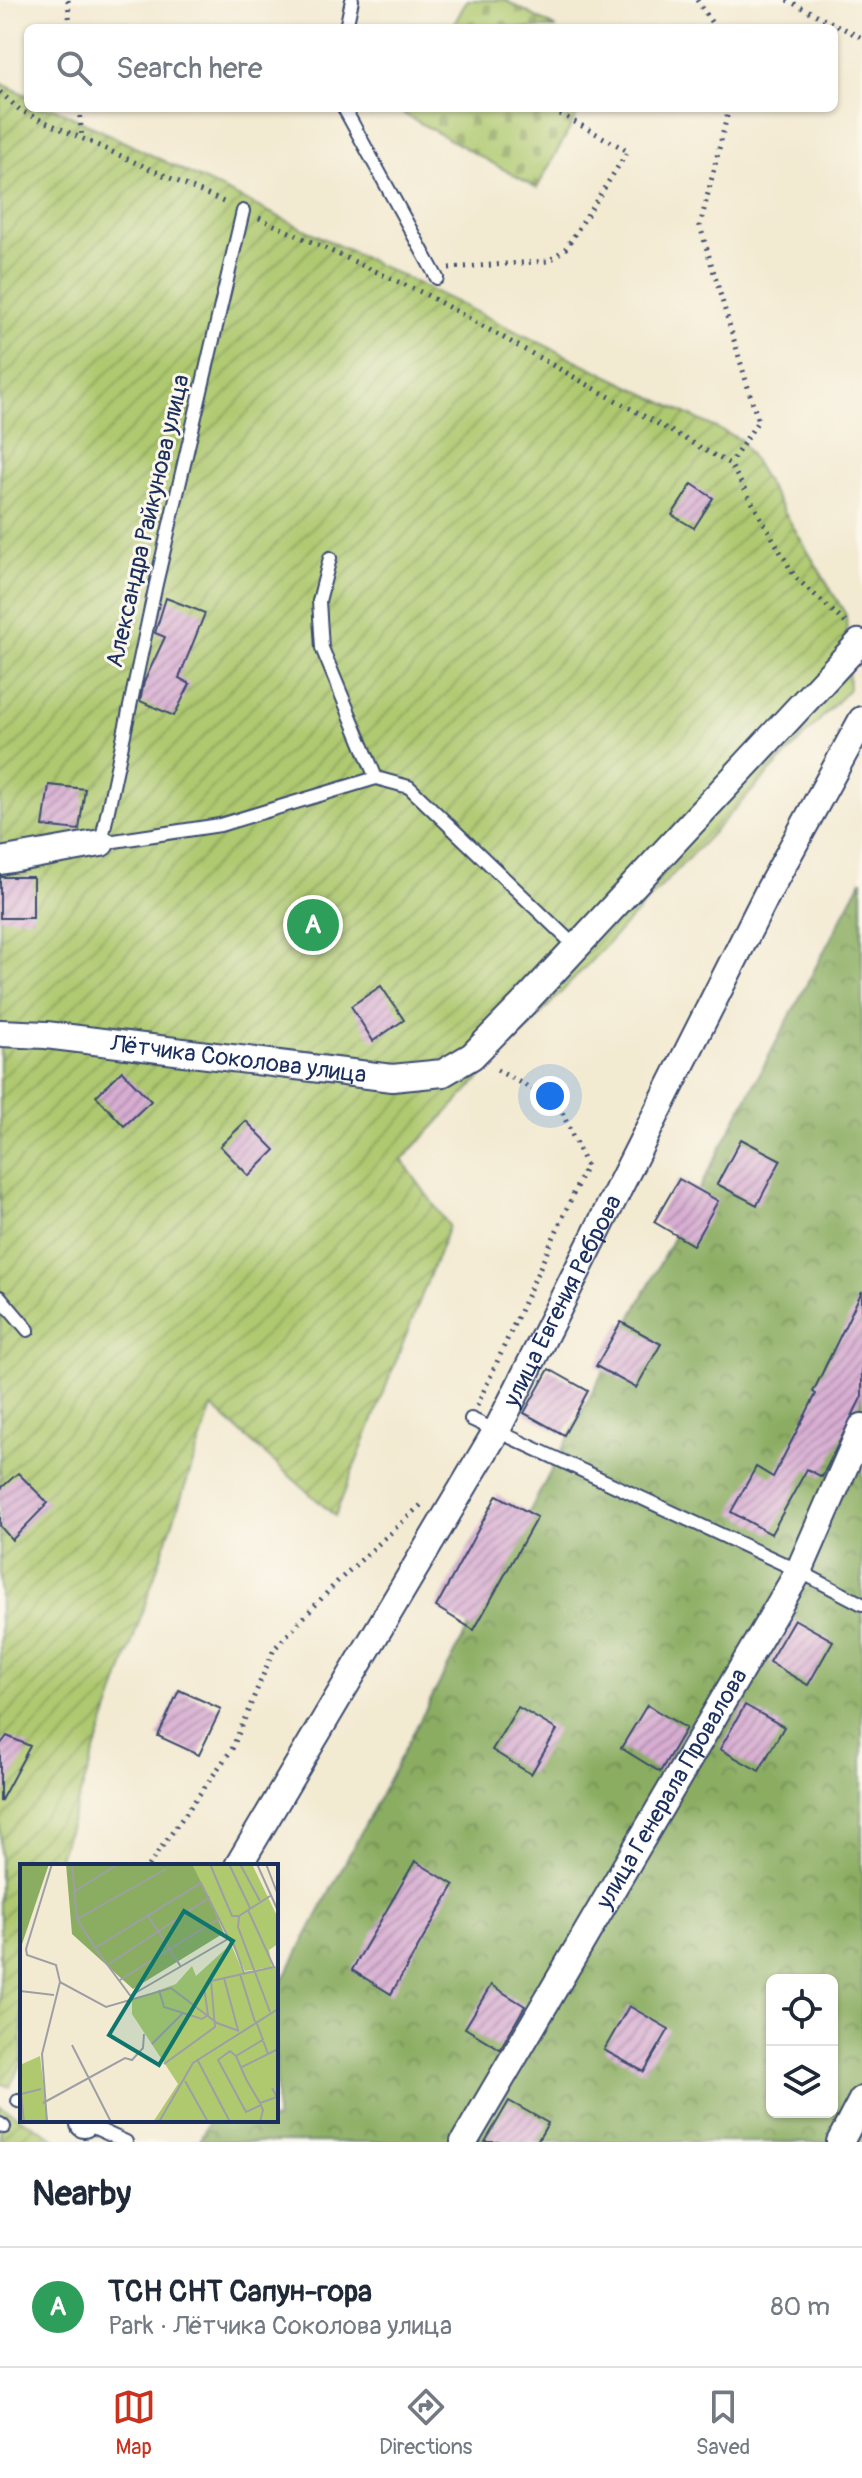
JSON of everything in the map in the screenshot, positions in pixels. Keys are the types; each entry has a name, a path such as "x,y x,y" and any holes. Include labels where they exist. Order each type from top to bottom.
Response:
{"street":[{"name":"Лётчика Соколова улица","path":"0,1033 46,1035 392,1078 443,1073 472,1056 577,949 861,642"},
{"name":"улица Евгения Реброва","path":"239,1864 497,1430 769,890 862,720"},
{"path":"0,861 101,843"},
{"name":"улица Генерала Провалова","path":"464,2142 799,1571 862,1427"},
{"path":"840,2142 862,2100"}],"lane":[{"path":"347,24 352,0"},
{"path":"346,112 437,278"},
{"name":"Александра Райкунова улица","path":"101,843 149,613 243,211"},
{"path":"330,558 319,601 322,648 376,778"},
{"path":"101,843 220,825 376,778 409,787 577,949"},
{"path":"0,1297 28,1330"},
{"path":"471,1419 799,1571 862,1604"},
{"path":"85,2122 126,2142"}],"path":[{"path":"68,0 70,24"},
{"path":"697,0 712,24"},
{"path":"787,0 834,24"},
{"path":"838,26 862,38"},
{"path":"0,92 21,111 425,294 730,464 795,577 846,621 861,642"},
{"path":"79,112 82,138"},
{"path":"425,294 444,269 549,261 566,248 628,151 556,112"},
{"path":"728,112 700,226 758,421 730,464"},
{"path":"471,1419 586,1166 558,1103 472,1056"},
{"path":"149,1864 232,1749 274,1649 338,1581 426,1501"}],"green space":[{"path":"467,0 505,0 549,24 454,24"},
{"path":"0,83 24,94 24,112 62,112 741,440 846,615 849,689 402,1160 449,1226 335,1516 212,1407 57,1864 20,1864 20,2068 9,2087 0,2082"},
{"path":"405,112 579,112 537,188"},
{"path":"862,879 862,2142 198,2142 209,2122 278,2122 278,1990"},
{"path":"0,2106 20,2118 20,2122 27,2122 61,2142 0,2142"}],"building":[{"path":"692,484 713,498 694,528 672,515"},
{"path":"166,598 205,613 179,678 190,684 174,716 140,701 144,682 165,637 155,633"},
{"path":"49,785 85,789 79,830 43,826"},
{"path":"0,877 33,877 33,918 0,918"},
{"path":"381,986 404,1020 373,1041 351,1006"},
{"path":"122,1071 151,1101 124,1126 96,1096"},
{"path":"246,1121 275,1150 249,1176 220,1146"},
{"path":"741,1139 781,1160 757,1205 717,1184"},
{"path":"679,1179 718,1201 693,1245 654,1222"},
{"path":"862,1291 862,1396 822,1477 807,1469 771,1534 731,1512 756,1467 773,1477 816,1394 813,1392"},
{"path":"621,1322 661,1344 636,1388 596,1366"},
{"path":"549,1369 588,1391 564,1435 524,1413"},
{"path":"18,1473 48,1503 12,1540 0,1526 0,1489"},
{"path":"497,1495 537,1517 474,1630 436,1607"},
{"path":"794,1619 833,1641 808,1685 769,1662"},
{"path":"179,1690 221,1709 199,1755 158,1736"},
{"path":"647,1705 686,1728 660,1772 621,1748"},
{"path":"745,1705 784,1727 759,1771 720,1749"},
{"path":"518,1707 557,1730 531,1774 492,1750"},
{"path":"7,1736 30,1746 0,1802 0,1745"},
{"path":"415,1861 454,1885 391,1994 352,1970"},
{"path":"491,1985 525,2006 500,2049 465,2028"},
{"path":"629,2006 669,2029 644,2072 604,2050"},
{"path":"509,2101 548,2123 537,2142 485,2142"}],"place":[{"name":"ТСН СНТ Сапун-гора","path":"313,925"}]}
